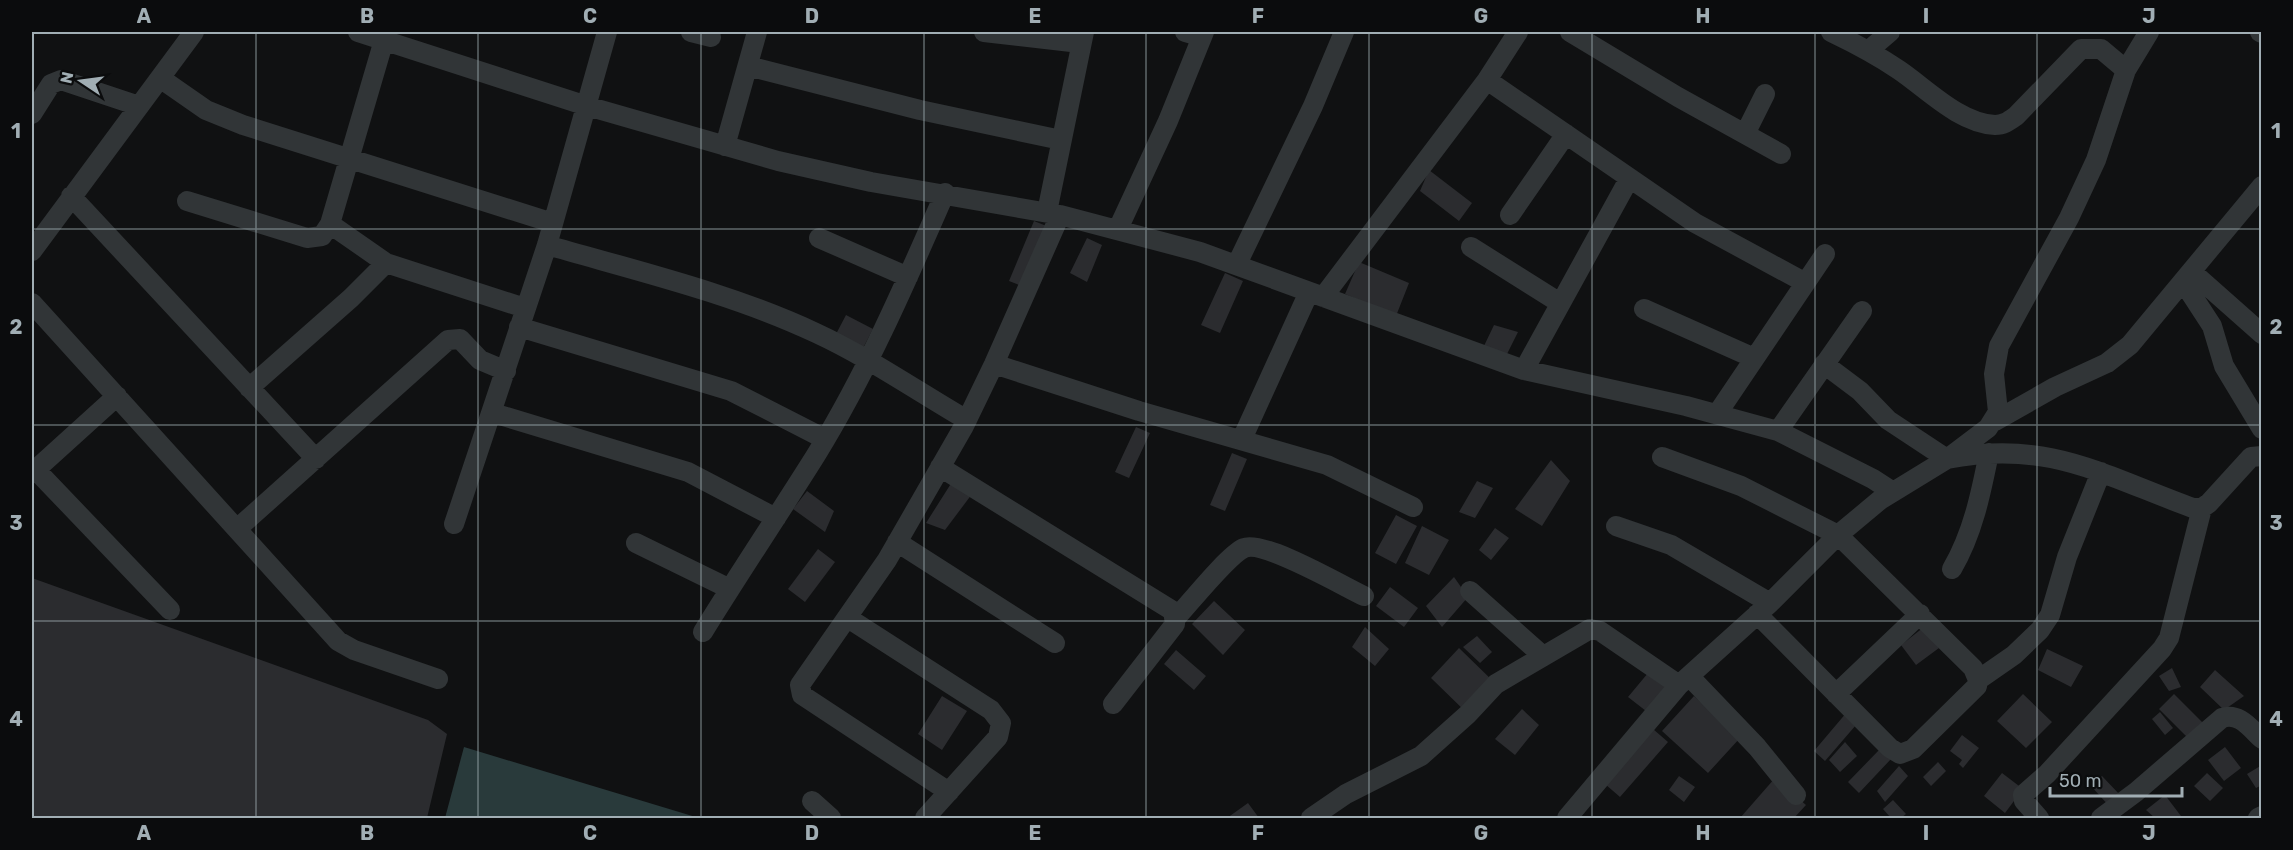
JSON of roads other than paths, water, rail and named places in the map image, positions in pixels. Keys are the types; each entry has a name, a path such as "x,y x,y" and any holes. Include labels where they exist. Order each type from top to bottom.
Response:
{"street":[{"path":"34,243 194,32"},
{"path":"358,32 587,106 778,161 871,182 945,193 1053,214 1118,229 1237,264 1524,370 1717,414 1778,432 1873,479 1893,492"},
{"path":"454,524 493,413 547,245 606,32"},
{"path":"691,32 711,37"},
{"path":"725,146 757,32"},
{"path":"949,792 802,695 800,686 848,618 897,542 967,420 994,364 1053,214 1061,140 1082,37 984,32"},
{"path":"1237,264 1313,106 1344,32"},
{"path":"1242,439 1316,294 1487,80 1518,32"},
{"path":"1570,32 1781,154"},
{"path":"1830,32 1869,50 1945,104 1984,123 1995,125 2004,124 2016,116 2081,49 2101,49 2126,70"},
{"path":"1869,50 1890,32"},
{"path":"1995,421 1998,403 1994,386 1994,360 1999,346 2069,218 2096,160 2126,70 2149,32"},
{"path":"1118,229 1168,121 1197,33"},
{"path":"187,201 308,238 322,236 330,224 351,158 384,40"},
{"path":"748,66 920,110 1061,140"},
{"path":"160,78 207,110 243,125 553,223"},
{"path":"32,114 51,84 61,80 139,106"},
{"path":"1487,80 1695,222 1804,282"},
{"path":"1745,134 1765,94"},
{"path":"1510,215 1566,134"},
{"path":"1524,370 1629,179"},
{"path":"1567,819 1684,680 1764,608 1838,535 1893,492 1973,442 1995,421 2055,387 2113,359 2130,345 2262,186"},
{"path":"703,632 825,439 867,361 908,277 945,193"},
{"path":"70,196 316,459"},
{"path":"330,224 386,263 522,317 731,391 825,439"},
{"path":"819,238 908,277"},
{"path":"547,245 754,308 819,334 967,420"},
{"path":"1471,248 1560,303"},
{"path":"1717,414 1825,254"},
{"path":"249,388 351,298 386,263"},
{"path":"2188,277 2262,334"},
{"path":"2188,277 2212,326 2223,366 2262,429"},
{"path":"32,303 338,641 354,650 438,679"},
{"path":"1644,309 1754,358"},
{"path":"1778,432 1862,311"},
{"path":"238,528 451,338 460,339 480,360 506,371"},
{"path":"994,364 1139,411 1327,465 1413,507"},
{"path":"1824,364 1860,391 1888,420 1947,459 1989,453 2041,456 2101,471 2193,508 2202,508 2251,457 2262,456"},
{"path":"117,396 33,471 170,610"},
{"path":"493,413 688,472 776,518"},
{"path":"1952,569 1962,553 1976,512 1989,453"},
{"path":"1662,457 1741,486 1838,535 1973,668 1978,680"},
{"path":"940,466 1132,584 1173,611 1176,618"},
{"path":"1616,526 1671,545 1764,608 1836,694 1895,752 1906,754 1974,691 1978,680 2014,655 2040,630 2050,615 2067,556 2101,471"},
{"path":"2039,819 2024,801 2023,795 2047,774 2162,649 2169,638 2202,508"},
{"path":"897,542 1055,643"},
{"path":"636,543 730,589"},
{"path":"1113,704 1162,644 1176,618 1231,558 1245,547 1261,546 1272,550 1364,596"},
{"path":"1470,591 1543,656"},
{"path":"1836,694 1920,614"},
{"path":"848,618 997,715 1001,723 998,737 926,819"},
{"path":"1311,819 1346,794 1421,756 1468,714 1496,684 1581,633 1595,629 1684,680 1757,747 1796,795"},
{"path":"2101,819 2222,718 2237,717 2262,739"},
{"path":"812,801 831,819"}]}
